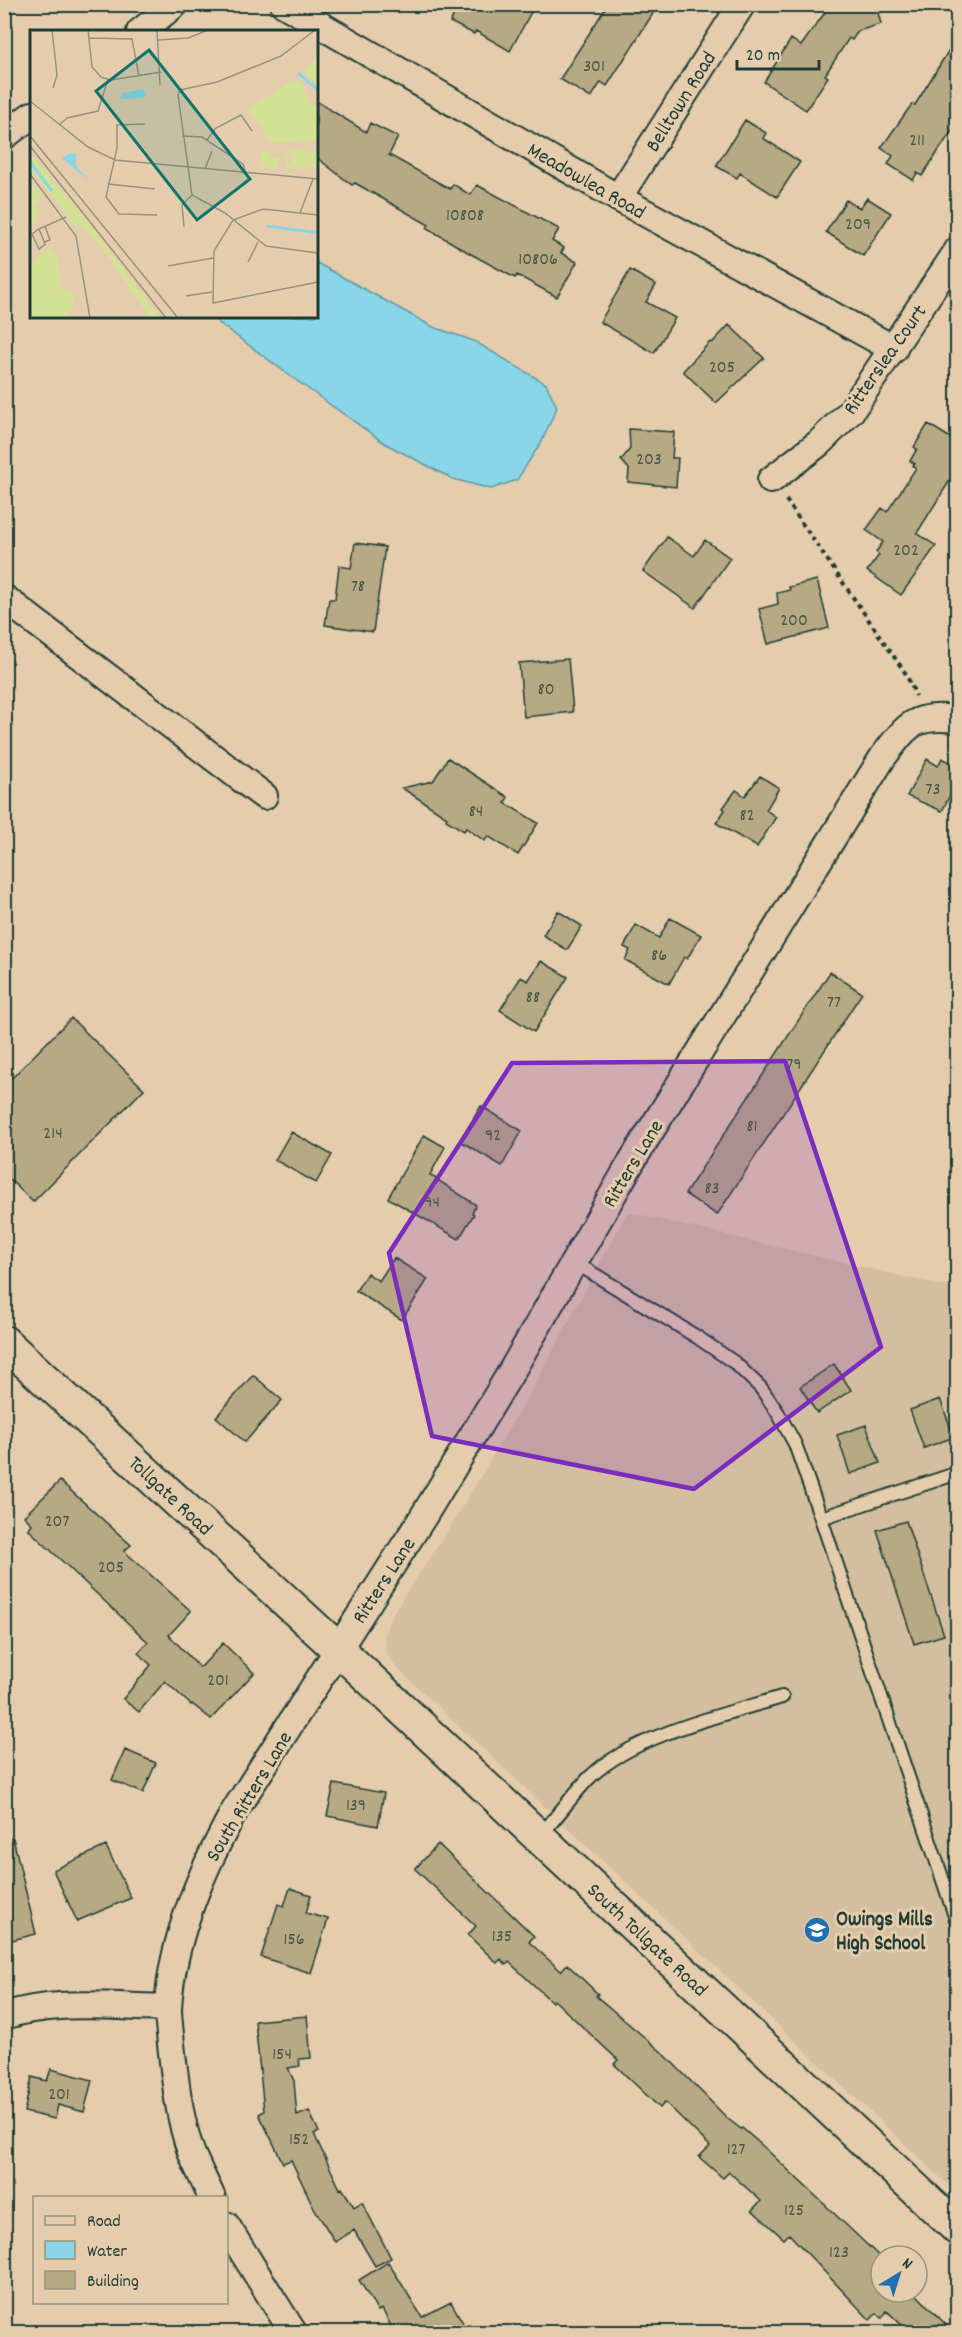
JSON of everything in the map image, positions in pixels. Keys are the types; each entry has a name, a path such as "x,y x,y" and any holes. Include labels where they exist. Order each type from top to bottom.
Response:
{"street":[{"path":"142,30 175,4"},
{"name":"Meadowlea Road","path":"284,4 618,198 894,349"},
{"name":"Belltown Road","path":"618,198 742,4"},
{"path":"4,136 30,116"},
{"name":"Ritterslea Court","path":"771,480 819,443 851,411 894,349 957,250"},
{"path":"4,598 264,796"},
{"path":"919,719 957,718"},
{"name":"Ritters Lane","path":"338,1649 507,1379 632,1161 883,757 902,732 919,719"},
{"name":"Tollgate Road","path":"4,1342 338,1649"},
{"name":"South Tollgate Road","path":"338,1649 957,2229"},
{"name":"South Ritters Lane","path":"211,2196 191,2151 181,2112 173,2058 168,2008 179,1948 191,1905 210,1855 235,1810 338,1649"},
{"path":"4,2016 54,2006 168,2008"},
{"path":"228,2228 293,2332"}],"lane":[{"path":"574,1262 697,1336 735,1363 761,1388 795,1444 957,1925"},
{"path":"821,1518 957,1473"},
{"path":"540,1837 592,1775 634,1747 687,1726 782,1697"}],"path":[{"path":"771,480 906,674 917,700 919,719"}],"highlighted area":[{"path":"785,1061 881,1347 694,1489 432,1436 389,1253 512,1063"}],"shaded area":[{"name":"Owings Mills High School","path":"627,1212 957,1289 957,2193 396,1667 386,1653 384,1635 394,1611 449,1529 532,1390"}],"water":[{"path":"318,264 433,327 474,341 546,384 557,407 542,441 517,480 491,489 453,479 386,444 212,318 318,318"}],"building":[{"path":"460,4 518,4 531,12 510,51 476,31 474,34 450,22"},
{"path":"608,4 659,4 607,86 601,82 591,98 560,79"},
{"path":"831,4 876,4 881,24 858,31 852,40 849,38 825,75 828,77 806,110 764,82 791,39 801,46"},
{"path":"957,37 957,123 922,176 917,173 913,180 888,164 893,156 881,148 912,104 915,105"},
{"path":"318,102 366,132 370,123 398,137 389,155 450,189 453,184 470,195 477,185 559,229 552,241 564,248 561,253 577,262 557,297 471,254 427,228 429,225 355,183 352,185 318,159"},
{"path":"745,120 766,133 763,138 800,162 777,197 740,173 737,178 716,166"},
{"path":"867,198 891,213 863,256 826,232 846,200 860,208"},
{"path":"630,270 656,285 646,302 675,318 654,353 600,322"},
{"path":"729,325 764,358 716,403 683,371"},
{"path":"928,424 957,442 957,469 917,533 936,546 901,595 867,571 879,555 876,552 883,542 866,530 882,508 887,512 916,468 913,466 915,464 910,461 917,449 914,447"},
{"path":"629,429 674,432 672,458 678,458 676,487 628,482 629,469 621,460 630,449"},
{"path":"667,537 694,556 705,540 730,558 695,608 643,571"},
{"path":"355,543 385,547 373,632 325,625 329,599 335,599 339,566 351,568"},
{"path":"817,580 829,628 768,644 759,609 778,604 777,593 790,590 789,587"},
{"path":"568,659 573,712 524,717 519,663"},
{"path":"448,758 508,797 505,803 538,823 518,855 488,836 485,841 466,828 464,831 446,820 447,817 402,788 433,781"},
{"path":"942,758 957,766 957,781 942,811 907,796 927,759 938,766"},
{"path":"760,776 779,788 766,810 776,817 757,847 716,823 736,790 745,796"},
{"path":"558,911 582,926 567,950 543,935"},
{"path":"670,918 701,935 687,959 684,957 669,984 625,960 630,950 624,947 636,925 659,938"},
{"path":"541,961 568,977 534,1032 500,1010 521,977 528,981"},
{"path":"830,972 862,993 717,1215 685,1194"},
{"path":"71,1018 144,1089 33,1202 4,1174 4,1086"},
{"path":"481,1106 522,1131 502,1166 460,1141"},
{"path":"291,1132 332,1155 316,1183 275,1160"},
{"path":"424,1135 445,1147 430,1175 476,1205 472,1213 474,1214 459,1239 388,1198"},
{"path":"394,1258 428,1279 402,1320 356,1291 367,1273 379,1281"},
{"path":"834,1364 851,1390 817,1413 800,1387"},
{"path":"253,1375 282,1400 245,1442 216,1417"},
{"path":"940,1399 954,1437 924,1448 910,1410"},
{"path":"866,1425 880,1463 850,1474 837,1435"},
{"path":"60,1481 131,1545 124,1551 191,1611 169,1635 199,1667 223,1643 254,1673 211,1719 191,1705 165,1681 139,1712 123,1699 151,1665 138,1653 148,1642 28,1529 32,1524 24,1516"},
{"path":"906,1521 944,1635 914,1644 877,1530"},
{"path":"125,1750 156,1763 143,1793 112,1780"},
{"path":"334,1784 384,1793 378,1826 327,1816"},
{"path":"13,1838 36,1934 4,1942 4,1839"},
{"path":"438,1844 534,1936 529,1942 561,1971 567,1964 598,1994 596,1996 664,2054 728,2119 766,2149 869,2247 869,2304 926,2304 953,2332 909,2332 887,2311 882,2318 877,2313 870,2320 789,2234 784,2239 752,2210 761,2201 729,2172 723,2178 699,2157 710,2146 665,2102 660,2108 614,2064 618,2060 554,2000 552,2002 509,1962 506,1965 501,1959 497,1963 468,1935 476,1926 415,1869"},
{"path":"106,1846 131,1898 77,1921 53,1870"},
{"path":"290,1888 311,1895 306,1913 328,1919 311,1973 261,1957 278,1904 284,1906"},
{"path":"307,2016 311,2058 299,2059 300,2066 288,2068 294,2081 297,2116 309,2111 319,2132 314,2134 340,2189 342,2188 354,2207 362,2202 391,2258 375,2266 354,2230 335,2242 314,2208 291,2160 283,2163 259,2114 264,2111 255,2021"},
{"path":"51,2069 92,2080 84,2112 58,2105 55,2119 24,2112 32,2077 47,2081"},
{"path":"388,2262 422,2317 451,2302 468,2332 394,2332 382,2309 378,2311 359,2280"}],"place":[{"name":"Owings Mills High School","path":"817,1930"}]}
